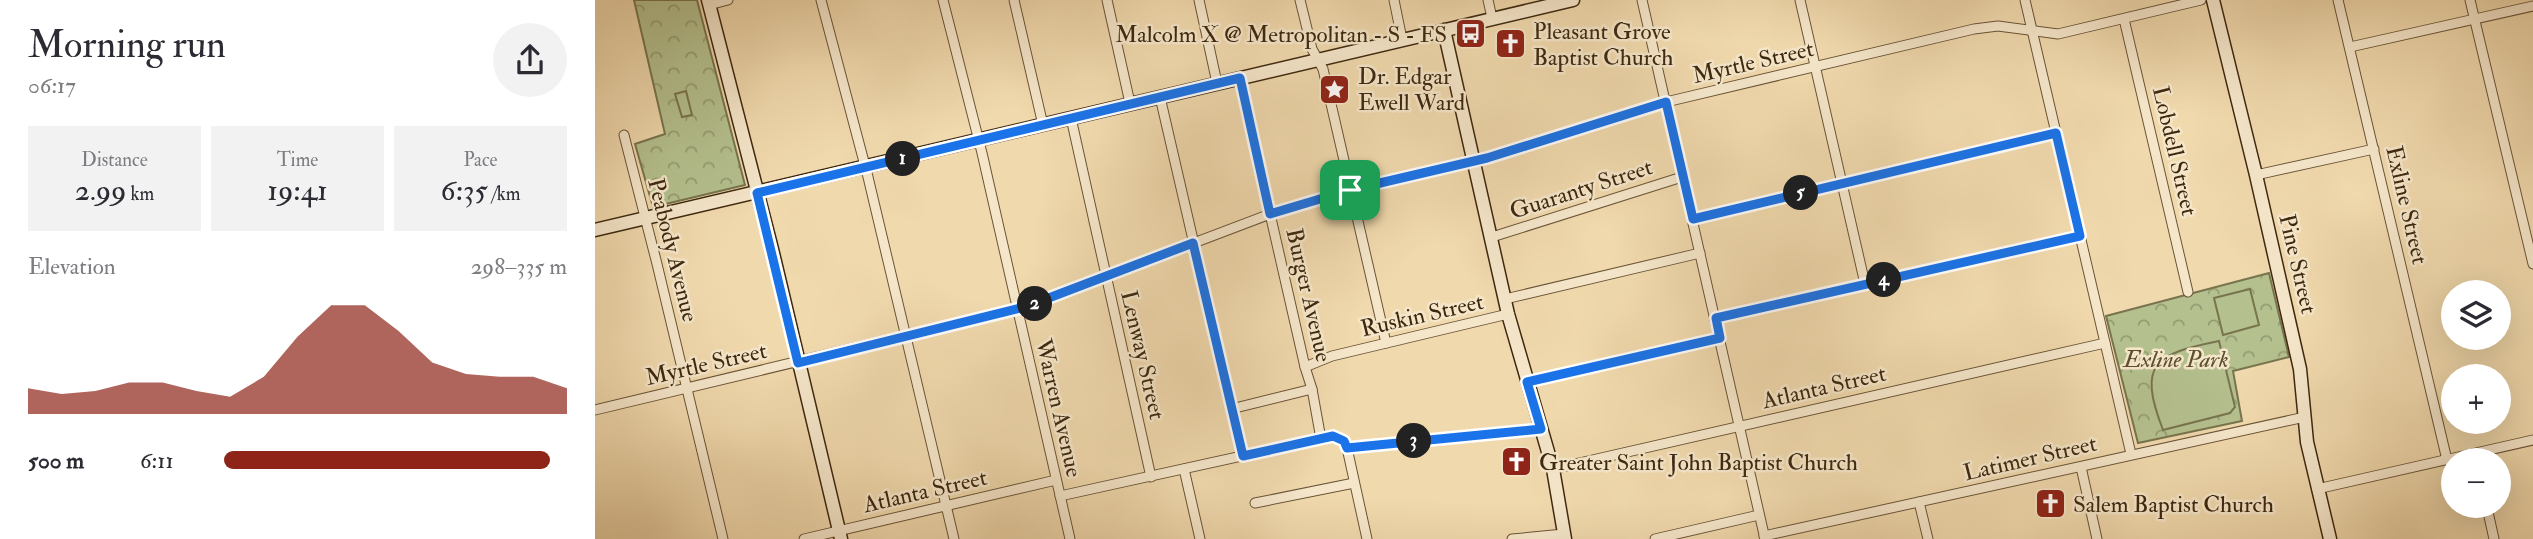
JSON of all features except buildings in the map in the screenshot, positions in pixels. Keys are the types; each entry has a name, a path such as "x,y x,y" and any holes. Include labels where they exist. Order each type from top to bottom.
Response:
{"street":[{"path":"728,0 709,2 840,535"},
{"path":"821,0 865,167 954,539"},
{"name":"Warren Avenue","path":"943,0 1018,309 1070,539"},
{"path":"1014,0 1043,125"},
{"path":"1107,0 1130,103"},
{"path":"1199,0 1217,83"},
{"path":"1300,0 1312,49 1323,69 1386,343"},
{"path":"1394,0 1402,39"},
{"path":"1488,0 1492,18"},
{"path":"595,230 1573,0"},
{"path":"1642,0 1764,538"},
{"path":"1800,0 1865,284"},
{"path":"2025,0 2131,454"},
{"name":"Myrtle Street","path":"595,410 1018,309 1270,214 1350,190 1475,162 1666,102 1974,29 2021,27 2058,34 2201,0"},
{"name":"Pine Street","path":"2213,0 2300,369 2307,442 2330,539"},
{"name":"Exline Street","path":"2338,0 2444,448"},
{"path":"2470,0 2533,264"},
{"path":"2350,47 2533,6"},
{"name":"Lobdell Street","path":"2124,19 2188,292"},
{"path":"1444,30 1508,314 1553,469 1565,537 1512,539"},
{"name":"Burger Avenue","path":"1240,78 1312,389 1321,439"},
{"path":"1160,97 1243,456"},
{"name":"Lenway Street","path":"1071,118 1151,477"},
{"path":"1693,219 2056,133"},
{"name":"Peabody Avenue","path":"624,135 723,539"},
{"path":"2256,175 2374,149"},
{"name":"Guaranty Street","path":"1492,237 1682,177"},
{"path":"1716,318 2080,236"},
{"name":"Ruskin Street","path":"1505,299 1700,253"},
{"name":"Ruskin Street","path":"1305,367 1332,356 1508,314"},
{"path":"1527,382 1720,338"},
{"name":"Atlanta Street","path":"1553,469 2105,343"},
{"path":"1231,409 1312,389"},
{"name":"Latimer Street","path":"1764,538 2131,454 2305,418"},
{"path":"1347,448 1541,429"},
{"path":"1059,496 1333,436 1341,438 1347,448 1367,539"},
{"path":"2499,448 2533,440"},
{"path":"2318,489 2441,461"},
{"path":"2081,467 2097,539"},
{"path":"1184,469 1200,539"},
{"name":"Atlanta Street","path":"804,539 840,535 1056,480"},
{"path":"1255,503 1354,483"},
{"path":"1920,502 1928,539"},
{"path":"1661,538 1759,515"},
{"path":"2489,518 2494,539"}],"green space":[{"path":"634,0 697,0 745,185 653,207 635,144 665,134"},
{"path":"686,91 692,115 682,117 675,94"},
{"name":"Exline Park","path":"2269,273 2289,357 2233,371 2242,421 2138,443 2106,316"},
{"path":"2250,289 2259,325 2223,335 2214,298"},
{"path":"2219,341 2235,407 2230,413 2163,430 2152,390 2152,376 2157,365 2166,357 2180,351"}],"place":[{"name":"Malcolm X @ Metropolitan - S - FS","path":"1470,34"},
{"name":"Pleasant Grove Baptist Church","path":"1510,44"},
{"name":"Dr. Edgar Ewell Ward","path":"1335,89"},
{"name":"Greater Saint John Baptist Church","path":"1516,462"},
{"name":"Salem Baptist Church","path":"2050,504"}],"route":[{"path":"1240,78 1270,214 1350,190 1487,158 1666,102 1693,219 2056,133 2080,236 1716,318 1720,338 1527,382 1541,429 1347,448 1341,438 1333,436 1243,456 1193,243 1025,307 798,363 757,193 1240,78"}]}
